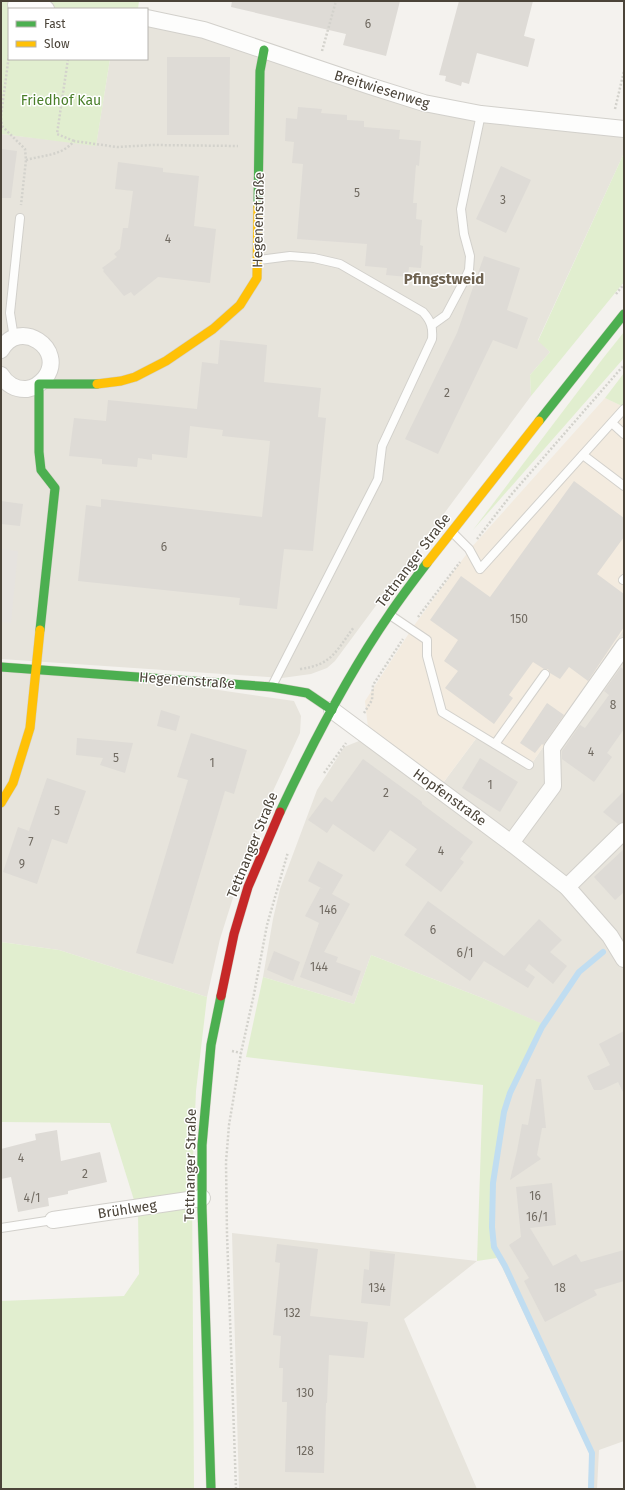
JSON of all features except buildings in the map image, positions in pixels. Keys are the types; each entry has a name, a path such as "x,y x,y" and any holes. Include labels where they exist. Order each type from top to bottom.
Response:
{"main road":[{"name":"Hegenenstraße","path":"39,384 93,385 128,379 159,365 206,334 237,308 248,294 257,278 260,71 264,50"},
{"name":"Tettnanger Straße","path":"211,1489 202,1198 202,1145 211,1045 234,934 248,888 276,820 303,763 359,662 389,614 452,531 624,314"},
{"path":"1,803 13,783 30,728 55,488 41,470 39,452 39,384"},
{"name":"Hegenenstraße","path":"1,666 272,686 307,693 332,710"}],"street":[{"path":"16,4 40,8"},
{"name":"Breitwiesenweg","path":"148,18 204,30 424,103 481,114 618,128"},
{"path":"1,350 5,344 14,338 24,336 34,338 42,344 48,352 50,362 48,372 39,384"},
{"name":"Hegenenstraße","path":"1,375 10,384 19,388 29,388 39,384"},
{"path":"511,843 554,786 552,748 624,646"},
{"name":"Hopfenstraße","path":"332,710 511,843 567,887 610,936 624,959"},
{"path":"567,887 624,831"},
{"name":"Brühlweg","path":"53,1220 202,1198"}],"lane":[{"path":"432,324 446,315 469,270 470,256 464,234 461,209 481,114"},
{"path":"14,338 10,313 20,218"},
{"path":"258,261 290,256 314,258 340,264 423,312 430,319 432,324 432,339 382,446 378,479 272,686"},
{"path":"452,531 469,549 480,569 624,410"},
{"path":"612,423 624,434"},
{"path":"583,455 624,486"},
{"path":"389,614 427,640 427,656 442,712 529,765"},
{"path":"495,744 545,674"},
{"path":"1,1228 53,1220"}],"path":[{"path":"317,68 336,1"},
{"path":"8,60 1,117 2,126 25,148 26,160 20,218"},
{"path":"68,60 57,134 74,141 117,147 205,145 259,147"},
{"path":"618,128 617,98 624,71"},
{"path":"26,160 57,154 69,147 74,141"},
{"path":"323,774 356,728"},
{"path":"236,1489 227,1234 226,1162 228,1125 267,925 289,848"}],"shaded area":[{"path":"148,18 369,88 624,129 624,153 538,340 550,352 530,375 531,396 335,661 327,668 311,674 282,678 1,659 1,134 96,145 110,60 148,60"},
{"path":"605,398 624,407 624,629 528,769 478,736 443,783 368,728 365,701 413,627 471,548"},
{"path":"1,549 18,551 11,623 1,622"},
{"path":"624,629 624,1441 599,1450 597,1489 588,1489 590,1454 490,1241 492,1182 499,1130 506,1096 542,1024 480,997 371,955 354,1004 263,977 280,889 317,790 344,747 364,739 443,783 478,736 528,769"},
{"path":"1,672 157,681 294,701 301,716 300,733 267,804 238,882 220,939 207,997 59,950 1,942"},
{"path":"232,1233 477,1261 404,1319 477,1489 239,1489"}],"green space":[{"name":"Friedhof Kau","path":"1,1 139,1 138,8 8,8 8,60 110,60 96,146 1,134"},
{"path":"624,153 624,282 531,396 530,375 550,352 538,341"},
{"path":"624,332 624,358 473,530 604,357"},
{"path":"624,373 624,407 605,398"},
{"path":"1,942 59,950 207,997 196,1091 192,1182 194,1489 1,1489 1,1301 124,1296 139,1274 138,1213 110,1123 1,1122"},
{"path":"371,955 480,997 543,1024 506,1096 499,1130 492,1182 490,1241 497,1258 477,1261 483,1085 246,1057 263,977 354,1004"}],"waterway":[{"path":"591,1489 592,1453 505,1266 494,1247 492,1227 493,1183 504,1112 510,1093 542,1027 579,972 603,952"}],"traffic: fast":[{"path":"258,206 260,71 264,50"},
{"path":"539,421 624,314"},
{"path":"40,630 55,488 41,470 39,452 39,384 97,384"},
{"path":"280,812 304,762 344,687 394,608 427,563"},
{"path":"1,667 272,687 307,693 332,710"},
{"path":"211,1489 202,1208 202,1145 211,1045 221,996"}],"traffic: slow":[{"path":"97,384 121,381 135,377 166,361 213,329 240,305 257,278 258,206"},
{"path":"427,563 539,421"},
{"path":"1,803 13,783 30,728 40,630"}],"traffic: jam":[{"path":"221,996 234,934 248,887 280,812"}],"district":[{"name":"Pfingstweid","path":"444,279"}]}
